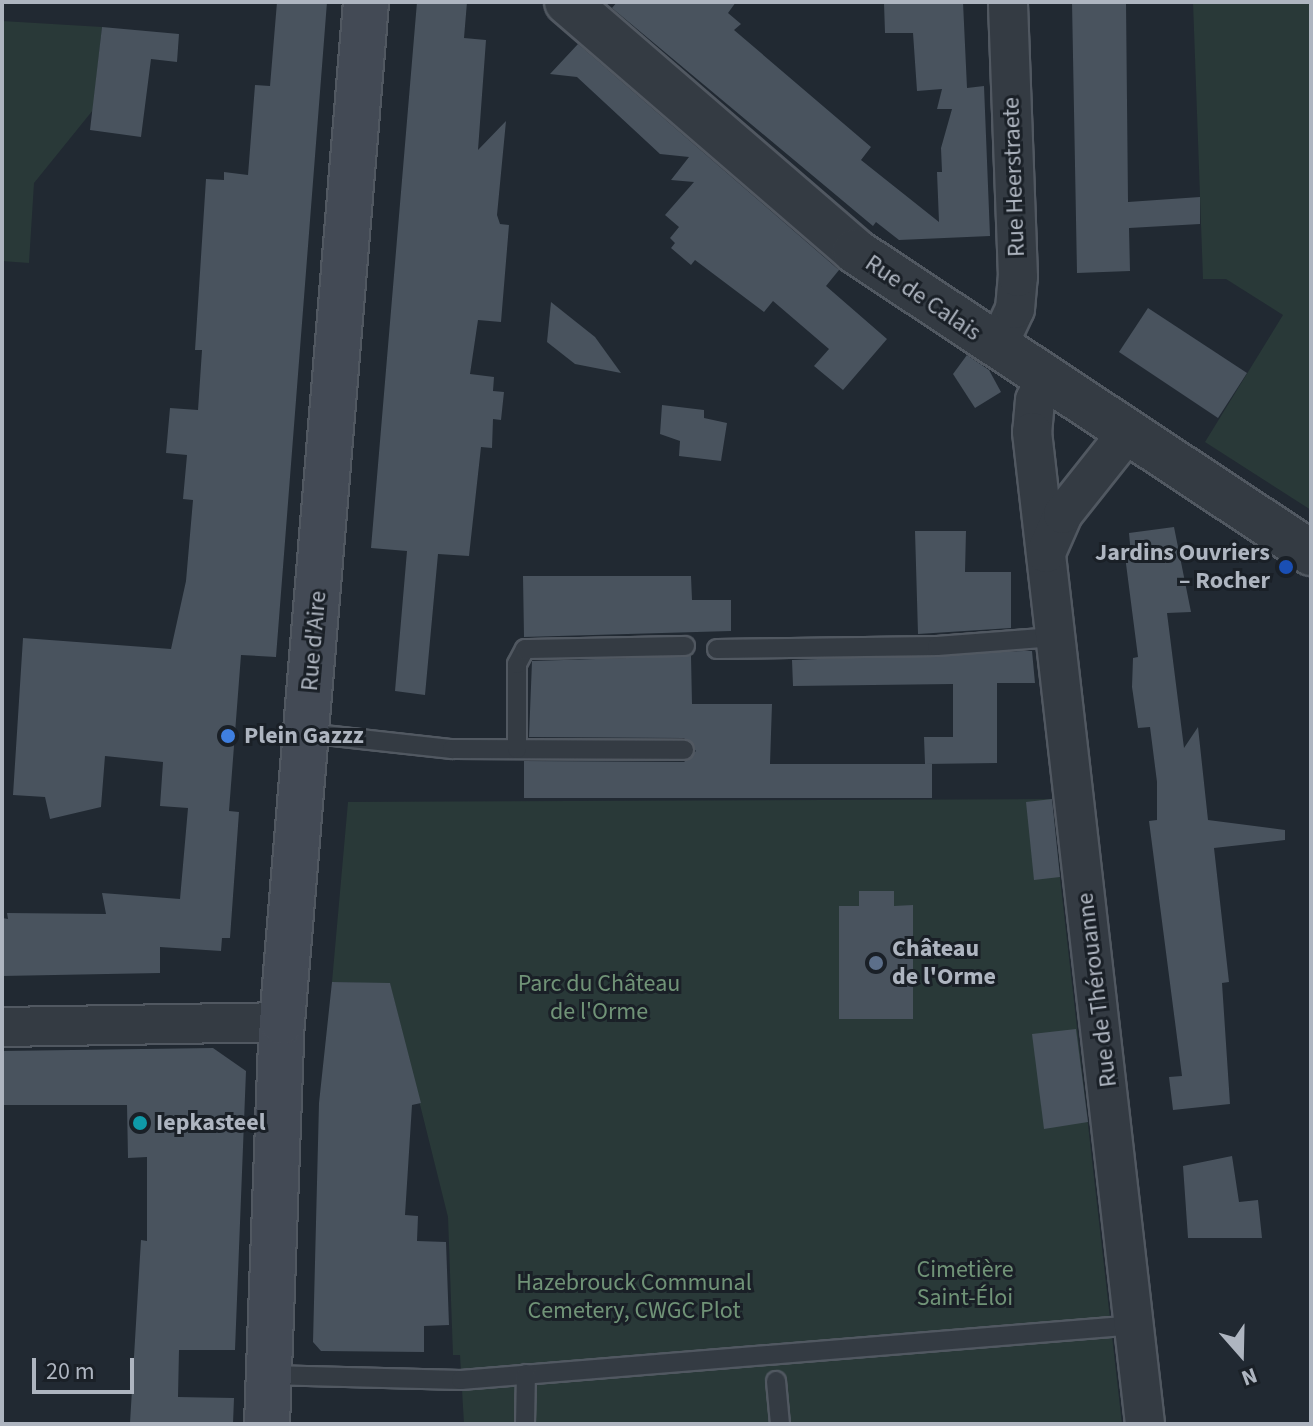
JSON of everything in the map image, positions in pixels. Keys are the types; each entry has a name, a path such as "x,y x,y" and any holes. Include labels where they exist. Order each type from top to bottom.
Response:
{"main road":[{"name":"Rue d'Aire","path":"267,1424 282,1022 366,2"}],"street":[{"name":"Rue de Calais","path":"567,2 799,208 997,347 1311,553"},
{"name":"Rue Heerstraete","path":"997,347 1015,309 1018,277 1008,2"},
{"name":"Rue de Thérouanne","path":"1045,379 1035,400 1032,432 1145,1424"},
{"name":"Rue de Thérouanne","path":"1046,556 1063,514 1128,432"},
{"path":"2,1027 282,1022"}],"lane":[{"path":"717,649 937,646 1055,637"},
{"path":"517,749 517,664 525,649 685,646"},
{"path":"306,733 441,748 684,750"},
{"path":"268,1375 461,1380 526,1374 775,1366 1136,1325"},
{"path":"775,1366 780,1424"},
{"path":"525,1424 526,1374"}],"green space":[{"path":"1193,2 1311,2 1311,510 1205,442 1283,315 1226,279 1203,279"},
{"path":"2,21 102,27 93,110 34,183 29,263 2,261"},
{"name":"Parc du Château de l'Orme","path":"1051,799 1122,1424 464,1424 460,1355 453,1355 448,1217 390,984 332,982 348,802"}],"building":[{"path":"277,2 327,2 276,657 241,655 229,811 239,812 230,938 222,938 221,951 160,947 160,973 2,976 2,918 8,919 7,913 106,914 102,893 180,899 188,808 160,806 163,762 105,756 101,807 50,819 45,797 13,795 23,638 171,649 186,581 193,500 183,499 187,455 166,453 170,408 198,410 202,350 195,350 206,179 224,180 224,172 248,175 255,85 270,86"},
{"path":"417,2 467,2 464,38 486,40 478,150 506,121 497,215 500,224 509,225 501,322 478,320 470,374 494,377 493,391 504,392 501,420 493,419 492,448 481,447 469,556 438,554 425,695 395,691 407,551 371,548"},
{"path":"617,2 736,2 728,13 741,24 734,30 871,147 861,160 939,222 937,172 942,172 941,148 952,109 937,109 942,89 917,91 913,33 885,33 884,3 963,2 967,88 984,86 990,236 899,240 876,222 873,226 612,8"},
{"path":"1072,2 1126,2 1128,202 1200,197 1200,224 1129,228 1130,271 1077,273"},
{"path":"102,27 179,34 177,62 151,59 141,137 90,130"},
{"path":"578,44 839,270 826,286 887,339 843,390 814,366 829,349 773,301 764,312 695,260 691,265 671,248 675,243 670,238 679,227 665,215 694,182 671,180 689,157 660,154 577,77 550,74"},
{"path":"551,302 595,337 621,373 575,364 547,342"},
{"path":"1148,308 1247,373 1218,418 1119,352"},
{"path":"967,355 989,370 1001,392 975,408 953,374"},
{"path":"662,405 704,410 704,418 727,423 721,461 679,456 680,441 660,434"},
{"path":"1174,527 1191,612 1167,613 1184,748 1198,727 1208,820 1285,830 1285,840 1214,848 1229,982 1222,983 1230,1104 1173,1110 1169,1077 1182,1076 1149,821 1157,820 1157,782 1150,727 1138,728 1132,687 1133,658 1138,657 1125,556 1131,555 1129,533"},
{"path":"915,531 966,531 965,572 1011,572 1011,628 918,634"},
{"path":"523,576 691,576 692,600 731,600 731,631 524,637"},
{"path":"1032,651 1035,683 997,683 997,763 925,764 924,737 953,737 953,684 793,686 792,660"},
{"path":"691,656 692,704 772,704 770,764 932,764 932,798 524,798 524,761 684,762 696,751 684,738 529,737 532,661"},
{"path":"1052,799 1060,877 1034,880 1026,802"},
{"name":"Château de l'Orme","path":"859,891 894,891 894,906 913,905 913,1019 839,1019 839,906 859,906"},
{"path":"332,982 390,983 421,1103 412,1105 405,1215 418,1216 417,1241 446,1242 449,1325 424,1326 424,1352 321,1351 313,1342 319,1103"},
{"path":"1076,1029 1088,1122 1044,1129 1032,1034"},
{"path":"213,1048 246,1071 235,1350 179,1350 178,1397 234,1398 233,1424 130,1423 141,1240 147,1241 147,1157 128,1158 127,1105 2,1105 2,1051"},
{"path":"1232,1156 1239,1202 1258,1200 1262,1238 1188,1238 1183,1166"}],"place":[{"name":"Jardins Ouvriers – Rocher","path":"1286,567"},
{"name":"Plein Gazzz","path":"228,736"},
{"name":"Château de l'Orme","path":"876,963"},
{"name":"Iepkasteel","path":"140,1123"}],"park label":[{"name":"Cimetière Saint-Éloi","path":"965,1284"},
{"name":"Hazebrouck Communal Cemetery, CWGC Plot","path":"634,1297"}]}
